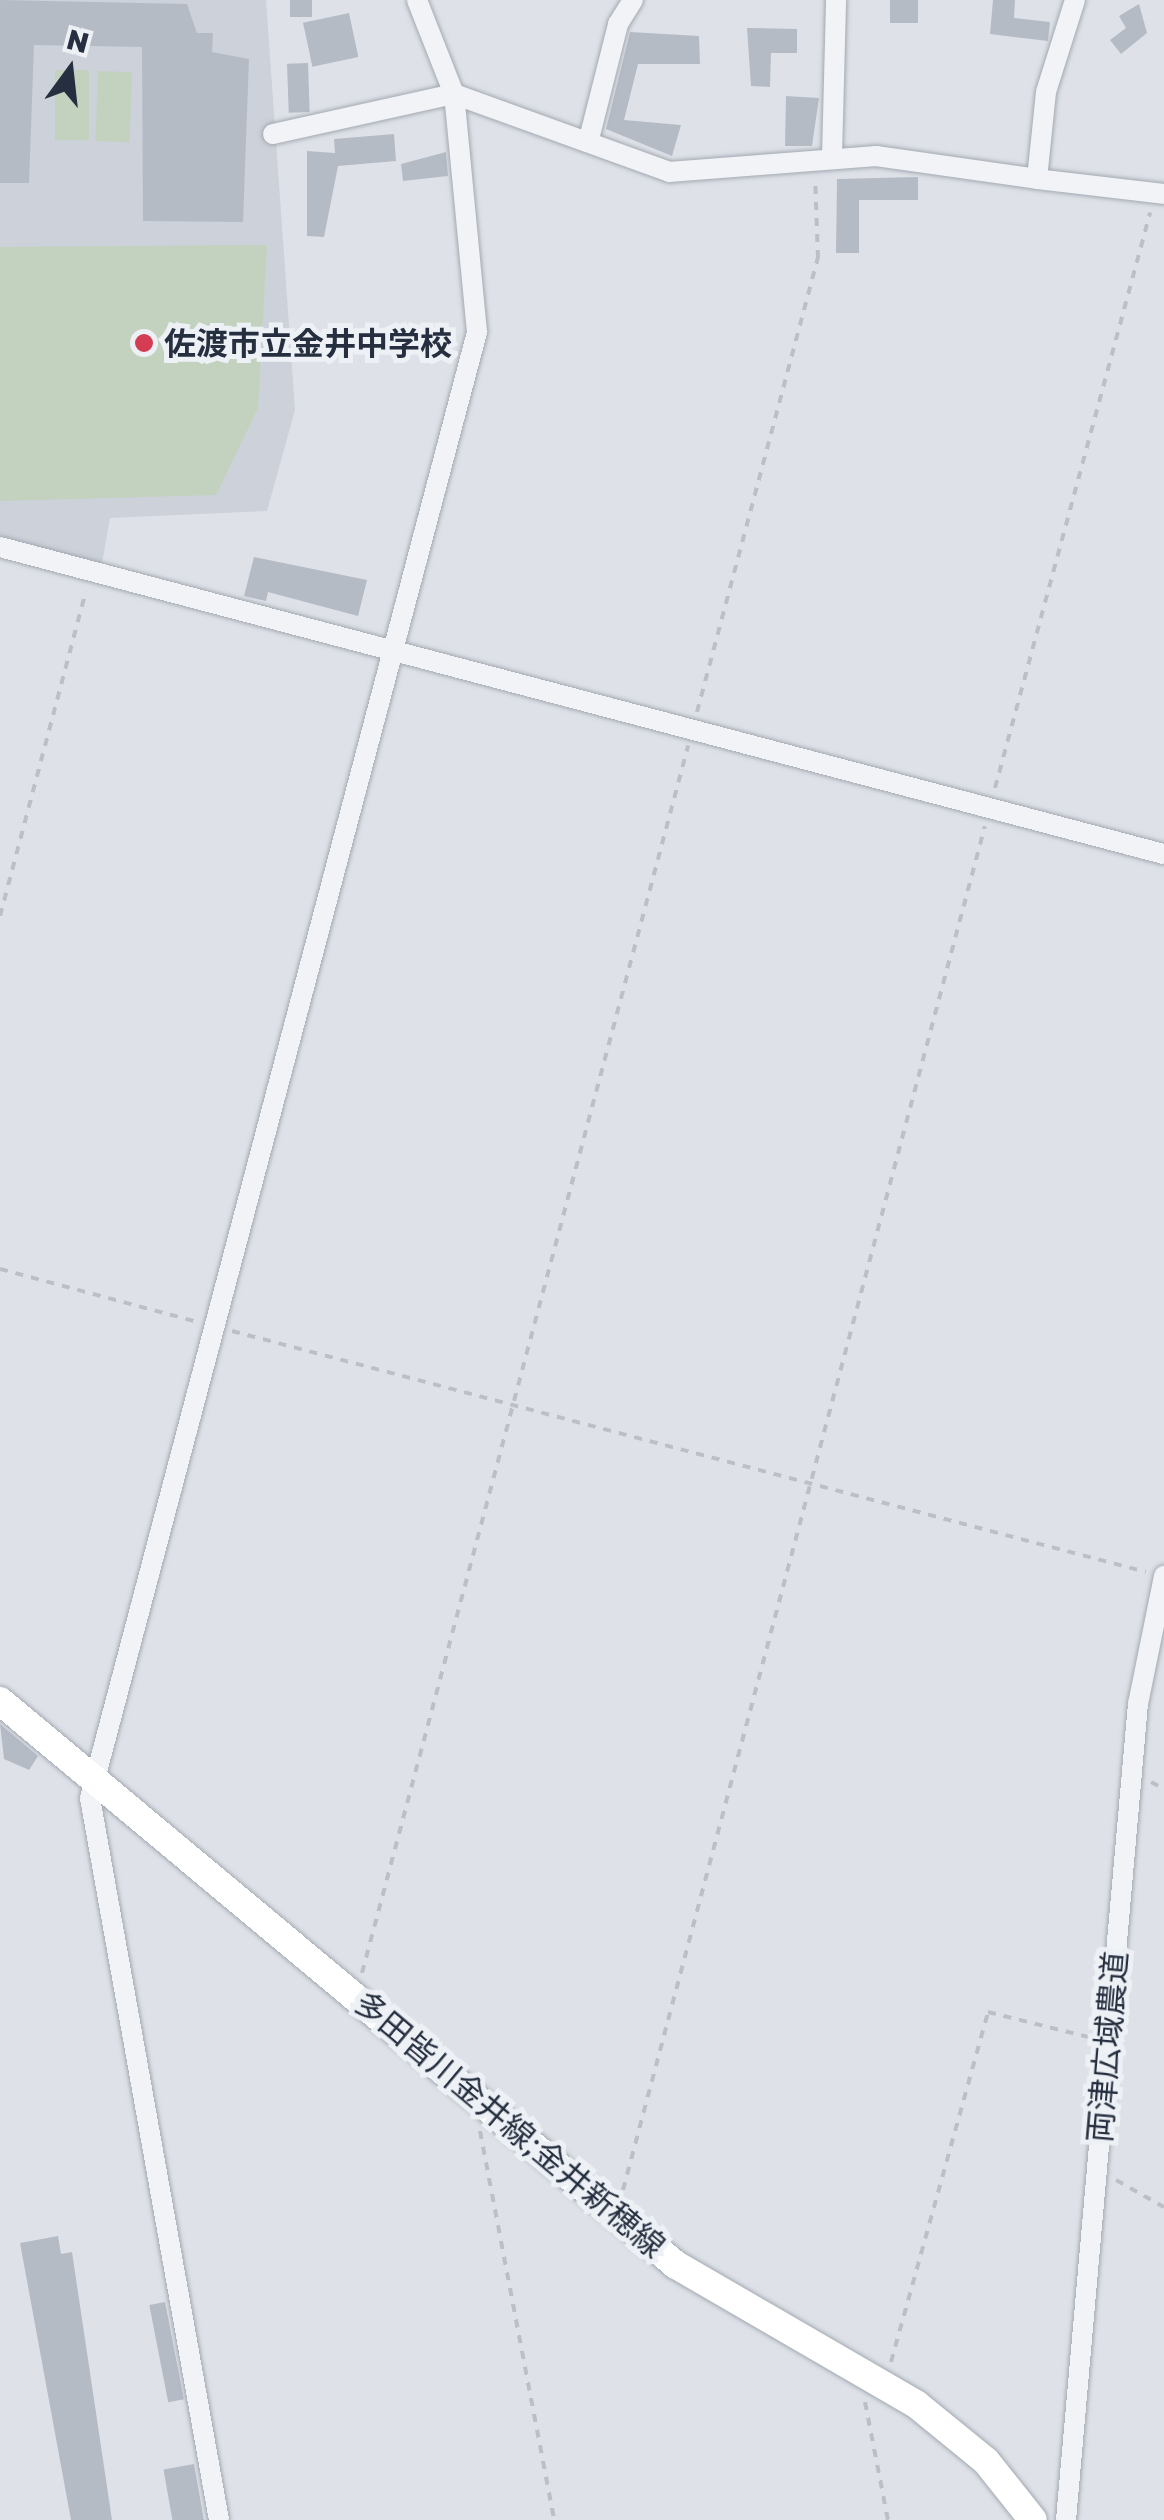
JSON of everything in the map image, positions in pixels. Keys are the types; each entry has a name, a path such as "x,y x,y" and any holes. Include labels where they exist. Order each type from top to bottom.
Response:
{"main road":[{"name":"多田皆川金井線;金井新穂線","path":"0,1701 94,1773 715,2293 877,2382 986,2462 1033,2520"}],"street":[{"path":"219,2520 90,1798 477,332 454,94 417,0"},
{"path":"589,139 618,24 633,0"},
{"path":"822,157 836,0"},
{"path":"1037,179 1046,92 1075,0"},
{"path":"274,134 454,94 589,139 668,172 822,157 1160,193"},
{"path":"0,547 1164,854"},
{"name":"両津広域農道","path":"1066,2520 1138,1704 1164,1576"}],"path":[{"path":"356,1994 818,258 822,157"},
{"path":"617,2214 990,809 1160,193"},
{"path":"0,916 92,572"},
{"path":"0,1269 1164,1576"},
{"path":"888,2520 864,2394 877,2382 988,2012 1106,2042"},
{"path":"483,2102 478,2122 554,2520"},
{"path":"1098,2170 1164,2208"}],"shaded area":[{"name":"佐渡市立金井中学校","path":"0,0 266,0 295,410 267,511 110,518 101,569 0,542"}],"green space":[{"path":"55,70 89,70 89,140 55,140"},
{"path":"98,71 132,72 130,142 96,141"},
{"path":"267,245 258,408 216,495 0,501 0,247"}],"building":[{"path":"0,0 187,4 197,33 213,33 212,52 249,59 243,222 143,221 142,47 34,45 29,183 0,183"},
{"path":"290,0 312,0 312,17 290,17"},
{"path":"890,0 918,0 918,23 890,23"},
{"path":"993,0 1015,0 1014,18 1050,22 1048,41 990,34"},
{"path":"1139,4 1147,33 1121,54 1110,40 1126,28 1119,16"},
{"path":"349,13 358,57 312,67 303,23"},
{"path":"747,28 797,29 797,53 771,53 770,87 751,86"},
{"path":"630,32 699,36 700,64 638,64 624,120 681,125 672,156 606,129"},
{"path":"308,63 310,112 289,113 287,64"},
{"path":"786,96 819,98 812,146 785,146"},
{"path":"394,134 396,161 338,166 324,237 307,236 307,151 335,153 334,139"},
{"path":"446,152 448,176 403,181 401,164"},
{"path":"918,177 918,200 859,200 859,253 836,253 837,179"},
{"path":"254,557 367,580 358,616 268,592 266,601 244,596"},
{"path":"0,1724 38,1756 29,1770 4,1759"},
{"path":"58,2236 61,2254 72,2252 112,2520 71,2520 20,2243"},
{"path":"165,2302 184,2399 168,2402 149,2305"},
{"path":"194,2464 204,2520 172,2520 163,2469"}],"place":[{"name":"佐渡市立金井中学校","path":"144,343"}]}
